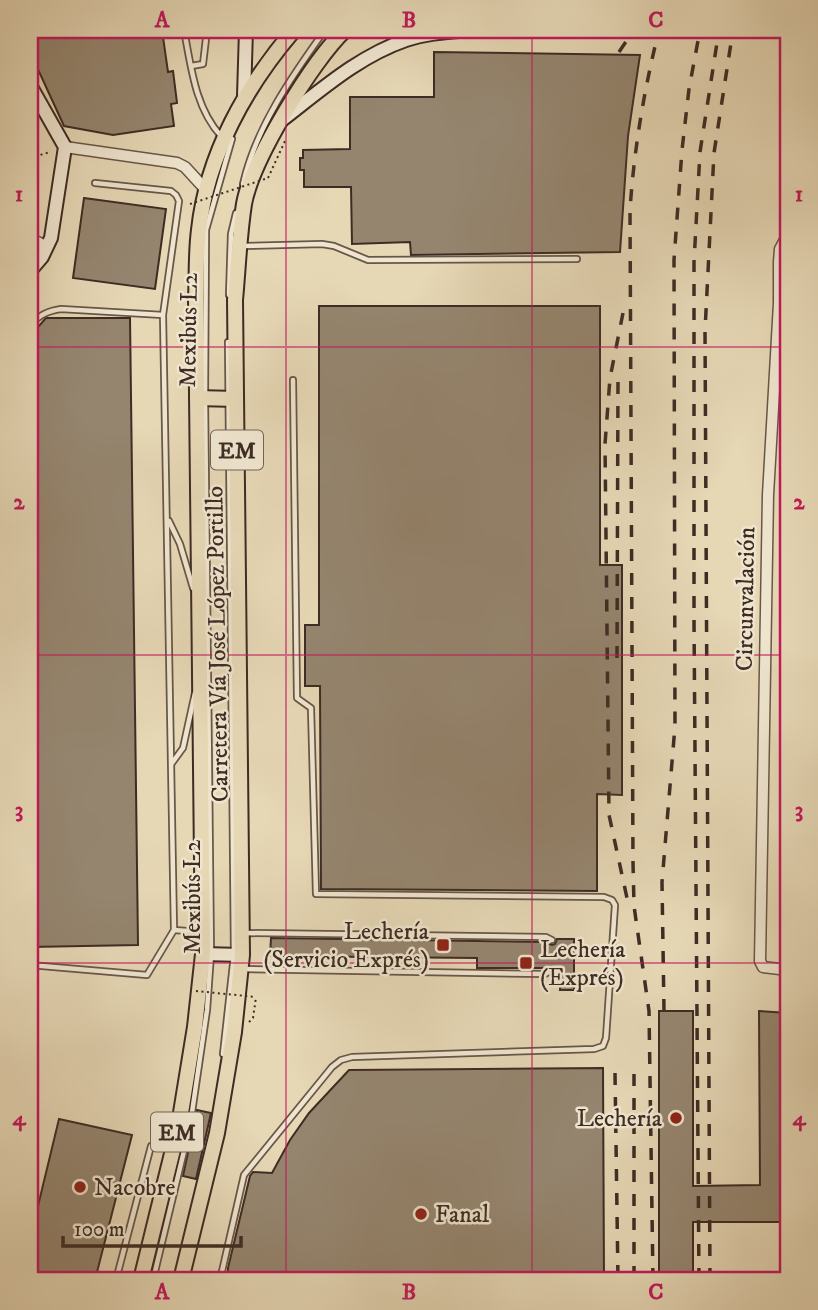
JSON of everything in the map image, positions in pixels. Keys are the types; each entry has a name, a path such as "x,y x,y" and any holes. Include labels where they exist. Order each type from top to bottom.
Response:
{"main road":[{"path":"244,96 246,30"},
{"name":"Carretera Vía José López Portillo","path":"141,1280 179,1125 207,954 204,933 200,610 201,398 196,300 199,229 207,191 224,139 244,96 294,30"},
{"name":"Carretera Vía José López Portillo","path":"181,1280 217,1133 234,1032 243,933 232,398 235,300 244,203 254,172 279,122 332,42 345,30"},
{"path":"279,122 340,75 381,51 430,34 470,30"},
{"path":"30,85 65,147 51,238 30,271"},
{"path":"201,398 232,398"},
{"path":"207,954 239,960"}],"street":[{"path":"65,147 177,163 185,167 207,191"},
{"name":"Circunvalación","path":"788,234 780,249 779,261 768,495 760,961 763,967 788,970"},
{"path":"30,238 47,247"}],"lane":[{"path":"184,30 204,111 209,122 224,139"},
{"path":"191,66 204,64 207,30"},
{"name":"Mexibús L2","path":"153,1280 190,1126 207,1010 201,398 206,230 237,124 257,88 302,30"},
{"name":"Mexibús L2","path":"175,1280 216,1114 239,960 232,398 228,298 231,233 246,170 276,104 325,30"},
{"path":"30,965 147,975 174,930 163,315 179,201 171,191 95,183"},
{"path":"240,246 322,244 369,260 577,260"},
{"path":"30,325 48,310 61,309 163,315"},
{"path":"220,1280 244,1175 341,1060 594,1049 603,1046 606,1038 615,905 612,900 604,897 316,894 311,708 296,698 293,380"},
{"path":"167,517 180,544 200,610"},
{"path":"171,764 183,748 201,672"},
{"path":"174,930 204,933"},
{"path":"243,933 546,937 552,940"},
{"path":"239,960 545,974 550,971"},
{"path":"116,1280 152,1146"}],"path":[{"path":"30,158 65,147"},
{"path":"190,204 268,178"},
{"path":"196,990 256,997 253,1018"}],"building":[{"path":"30,30 162,30 168,72 173,71 177,103 171,104 174,126 113,135 64,126 30,52"},
{"path":"434,52 640,55 628,136 620,252 411,255 410,242 352,244 351,187 304,187 304,170 300,170 303,150 350,149 350,97 434,97"},
{"path":"84,198 166,209 155,289 73,278"},
{"path":"319,306 600,306 600,565 622,565 622,795 597,794 597,891 321,889 320,686 305,686 305,625 319,625"},
{"path":"46,318 130,318 138,945 30,947 30,336"},
{"name":"Lechería (Exprés)","path":"271,938 545,942 552,945 557,939 574,939 574,990 560,990 561,969 551,966 477,968 477,958 270,956"},
{"name":"Lechería","path":"659,1011 693,1011 693,1186 760,1185 759,1011 788,1013 788,1222 693,1222 693,1280 659,1280"},
{"name":"Fanal","path":"603,1068 604,1280 228,1280 228,1268 250,1176 253,1172 272,1173 309,1113 349,1070"},
{"path":"197,1110 211,1113 196,1179 183,1176"},
{"name":"Nacobre","path":"59,1119 132,1135 95,1280 30,1280 30,1239"}],"railway":[{"path":"619,52 634,30"},
{"path":"653,1280 649,1011 634,906 633,862 630,210 640,120 659,30"},
{"path":"664,1011 662,882 675,726 674,260 682,150 689,89 700,30"},
{"path":"699,1280 694,262 700,152 719,30"},
{"path":"710,1280 705,331 714,153 733,30"},
{"path":"623,313 610,378 605,444 609,815 627,898"},
{"path":"617,658 618,378"},
{"path":"615,1073 618,1280"},
{"path":"634,1074 634,1280"}],"place":[{"name":"Lechería (Servicio Exprés)","path":"443,945"},
{"name":"Lechería (Exprés)","path":"526,963"},
{"name":"Lechería","path":"676,1118"},
{"name":"Nacobre","path":"80,1187"},
{"name":"Fanal","path":"421,1214"}]}
